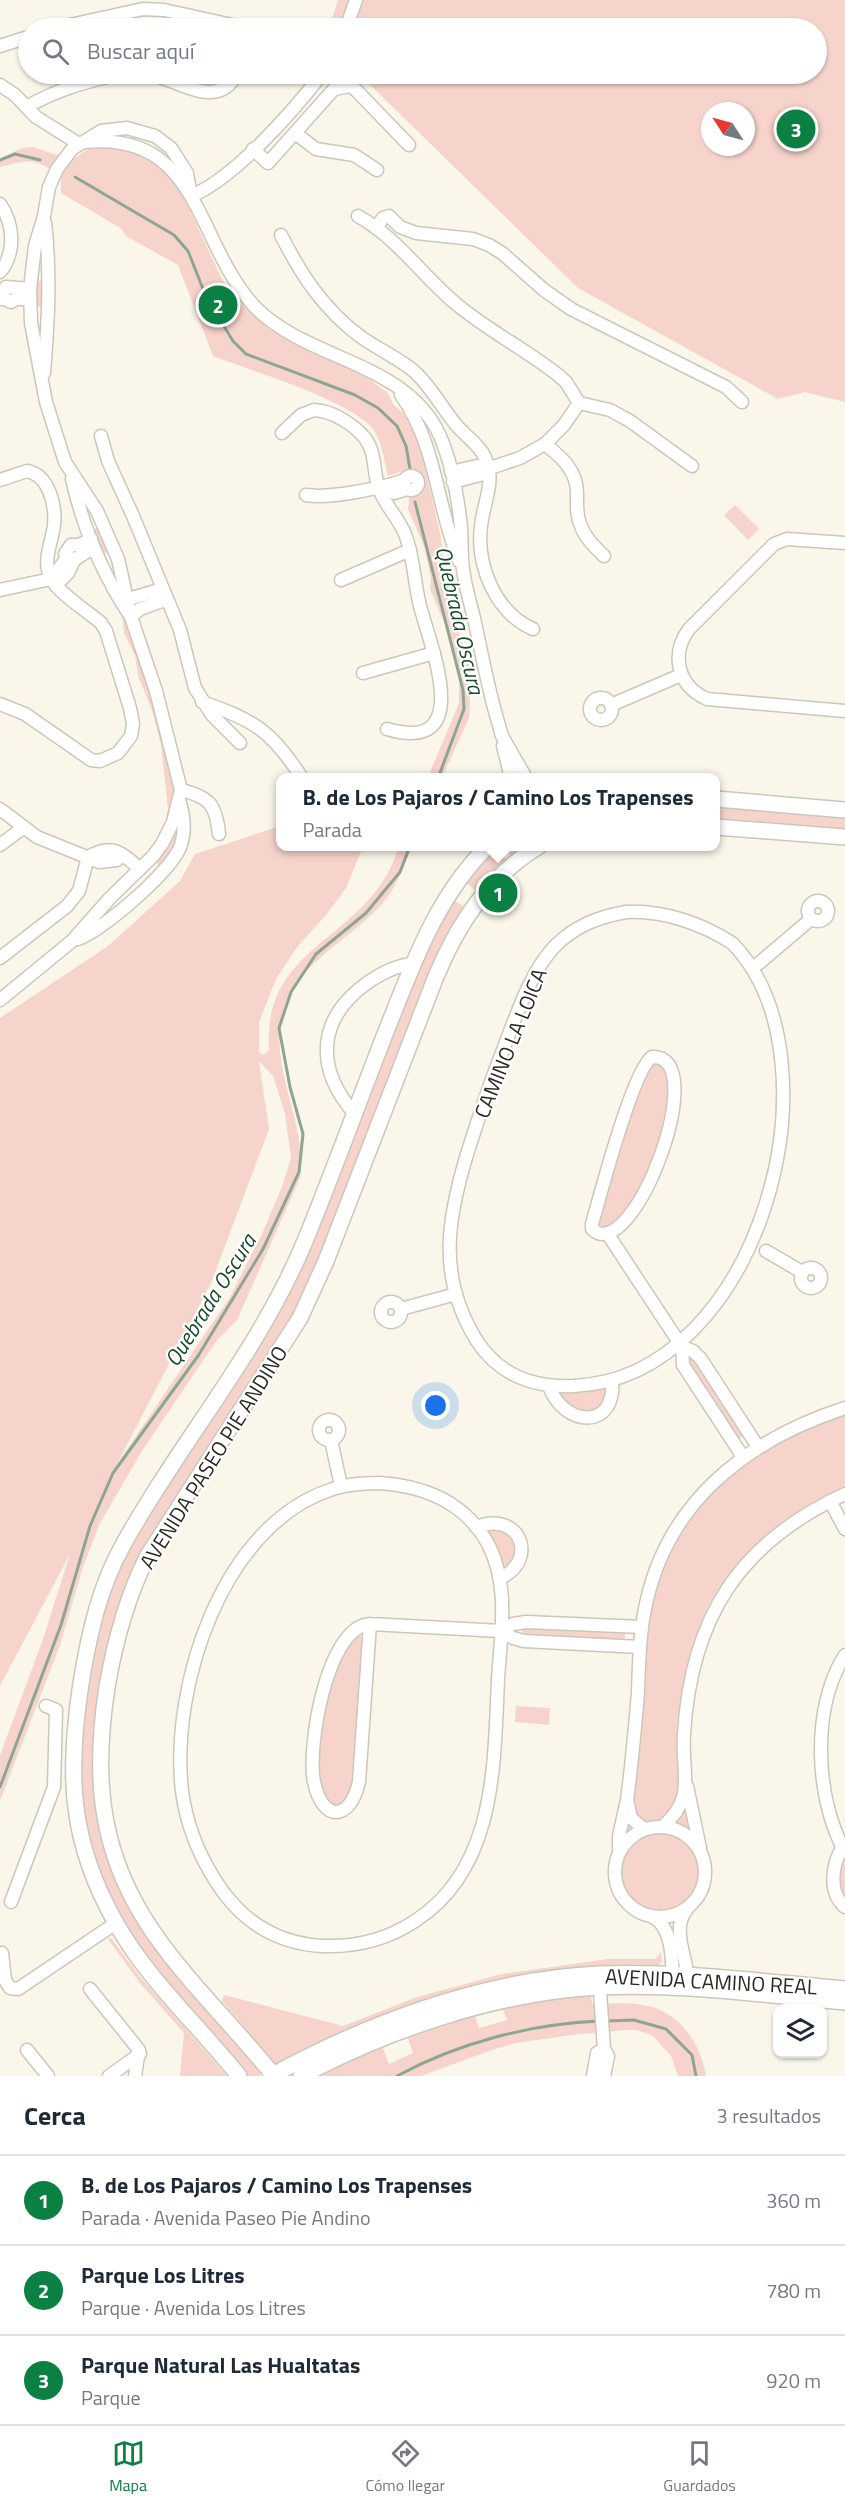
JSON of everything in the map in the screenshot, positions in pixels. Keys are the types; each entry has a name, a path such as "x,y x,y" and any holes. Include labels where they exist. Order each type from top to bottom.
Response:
{"main road":[{"path":"720,800 845,810"},
{"path":"720,827 845,837"},
{"name":"AVENIDA PASEO PIE ANDINO","path":"239,2076 147,1969 116,1923 88,1864 79,1829 73,1785 75,1718 86,1652 94,1614 107,1579 133,1529 253,1345 282,1293 413,964 437,913 456,884 484,851"},
{"name":"AVENIDA PASEO PIE ANDINO","path":"273,2076 164,1948 136,1906 119,1866 104,1813 99,1772 100,1734 114,1648 131,1593 147,1557 300,1318 326,1261 442,962 478,900 502,873 532,851"},
{"path":"456,884 465,896 478,900"},
{"name":"AVENIDA CAMINO REAL","path":"681,1982 845,2002"},
{"name":"AVENIDA CAMINO REAL","path":"301,2076 364,2045 428,2022 521,1998 600,1987 681,1982 845,1989"},
{"name":"AVENIDA CAMINO REAL","path":"273,2076 363,2032 441,2004 522,1985 600,1987"}],"street":[{"path":"350,18 356,0"},
{"path":"102,18 143,9 164,10 200,18"},
{"path":"0,46 18,40"},
{"path":"27,107 47,95 78,84"},
{"path":"178,84 202,92 214,93 228,84"},
{"path":"191,196 200,192 236,165 314,84"},
{"path":"0,85 36,117 82,143 122,142 147,150 169,167 191,196 234,280 260,311 290,333 376,374 422,408 440,437 452,477 459,512 463,570"},
{"path":"253,149 268,163 334,89 350,87 356,90 409,145"},
{"path":"295,133 316,149 354,155 377,170"},
{"path":"82,143 66,155 49,187 41,247 30,294 34,341 54,434 71,475 80,510 111,584 131,616"},
{"path":"0,204 8,217 12,242 9,255 0,272"},
{"path":"358,216 376,228 453,302 488,329 558,375 566,382 579,403 610,410 630,420 692,466"},
{"path":"376,228 383,218 389,216 402,228 416,233 461,237 489,245 571,309 726,387 742,402"},
{"path":"281,235 302,274 325,305 355,333 400,361 421,378 459,429 477,445 490,468 491,481 480,528 484,564 494,591 505,609 519,622 533,628"},
{"path":"41,247 48,340 44,386"},
{"path":"2,302 2,291 6,287 30,294"},
{"path":"34,341 41,343 48,340"},
{"path":"395,386 416,419 426,441 444,512 463,570 510,773"},
{"path":"452,477 477,465 490,468 510,462 545,444 564,425 579,403"},
{"path":"282,433 309,411 319,410 338,417 355,428 370,446 378,487 400,524 410,550 419,600 441,686 440,706 435,724 429,730 422,733 403,733 387,729"},
{"path":"101,436 108,461 133,516 187,650 195,688 212,715 240,743"},
{"path":"426,441 432,436 440,437"},
{"path":"545,444 560,456 571,470 577,489 580,526 604,556"},
{"path":"0,480 27,471 43,480 47,486 54,524 47,552 51,579 101,623 106,631 130,708 133,724 131,736 125,745 110,758 100,761 91,759 25,714 0,704"},
{"path":"71,475 93,503 115,550 129,599 131,616 156,691 181,796 183,819 181,846 163,872 92,932 72,941"},
{"path":"306,495 324,496 437,480"},
{"path":"80,510 83,505 93,503"},
{"path":"444,512 452,514 459,512"},
{"path":"845,543 787,539 774,544 685,635 678,652 681,675 693,691 715,701 845,711"},
{"path":"0,590 51,579 61,580 68,573 70,559 65,554 70,545 93,544"},
{"path":"341,580 410,550"},
{"path":"111,584 119,584 124,579"},
{"path":"129,599 165,594"},
{"path":"131,616 165,594"},
{"path":"363,673 434,653"},
{"path":"612,705 681,675"},
{"path":"202,702 260,727 299,773"},
{"path":"502,735 524,773"},
{"path":"181,796 200,795 214,807 217,812 219,834"},
{"path":"0,1000 72,941 110,898 140,869 162,844 181,796"},
{"path":"0,809 37,837 103,863 117,860 121,855 140,869"},
{"path":"0,845 24,827"},
{"path":"168,831 179,831 183,836"},
{"path":"0,958 67,906 79,891 88,857"},
{"path":"110,898 112,909 120,910"},
{"name":"CAMINO LA LOICA","path":"735,1295 709,1324 682,1347 645,1366 612,1380 578,1386 549,1386 515,1376 493,1361 474,1335 456,1294 450,1268 448,1241 458,1184 508,1038 535,976 549,953 564,937 585,924 614,914 638,912 667,916 706,929 737,946 768,975"},
{"path":"758,964 811,919"},
{"path":"354,1113 343,1100 331,1073 326,1048 330,1024 343,1004 368,982 399,966 413,964"},
{"path":"659,1057 670,1066 674,1080 672,1108 662,1153 650,1185 637,1205 622,1222 607,1233 595,1232 592,1224 638,1077 648,1059 659,1057"},
{"path":"607,1233 682,1347 682,1365 743,1457"},
{"path":"766,1252 802,1272"},
{"path":"401,1309 456,1294"},
{"path":"682,1347 693,1351 701,1359 758,1447"},
{"path":"549,1386 554,1400 561,1407 577,1416 588,1418 595,1416 610,1404 613,1396 612,1380"},
{"path":"681,1982 662,1924 653,1917 639,1912 621,1896 615,1874 620,1851 619,1836 627,1800 642,1627 653,1578 674,1532 710,1485 758,1447 804,1423 845,1408"},
{"path":"331,1440 341,1486"},
{"path":"380,1483 426,1491 457,1508 476,1527 491,1552 500,1578 502,1594 495,1738 485,1818 471,1860 448,1893 429,1911 405,1927 382,1938 351,1945 326,1946 271,1935 247,1919 230,1901 209,1870 196,1843 186,1810 181,1780 181,1755 193,1669 213,1608 227,1582 250,1550 275,1523 294,1507 341,1486 380,1483"},
{"path":"663,1826 679,1809 685,1796 684,1736 688,1700 697,1653 714,1609 735,1577 763,1548 795,1522 845,1494"},
{"path":"830,1502 845,1529"},
{"path":"476,1527 497,1522 514,1532 520,1539 521,1551 516,1565 510,1573 500,1578"},
{"path":"501,1631 513,1624 526,1622 642,1627"},
{"path":"370,1624 366,1709 359,1782 352,1803 344,1810 334,1812 322,1805 313,1779 313,1754 319,1712 328,1674 338,1653 356,1629 370,1624 501,1631 524,1641 640,1647"},
{"path":"845,1656 829,1689 823,1711 822,1736 827,1795 844,1850 835,1862 835,1889 837,1898 845,1907"},
{"path":"11,1902 54,1787 56,1710 46,1706"},
{"path":"681,1982 679,1927 681,1917 697,1898 705,1879 705,1865 686,1782"},
{"path":"54,1787 73,1785"},
{"path":"627,1800 631,1818 644,1829"},
{"path":"620,1851 627,1840 644,1829 663,1826 676,1829 688,1836 701,1851"},
{"path":"653,1917 668,1917 688,1908"},
{"path":"2,1953 5,1980 10,1988 18,1989 116,1923"},
{"path":"600,1987 604,2049 608,2056 604,2076"},
{"path":"90,1989 137,2047 140,2054 135,2076"},
{"path":"593,2076 597,2053 604,2049"},
{"path":"27,2050 48,2076"},
{"path":"109,2076 140,2054"}],"shaded area":[{"path":"338,0 845,0 845,402 805,392 778,399 578,288 369,84 827,84 827,18 332,18"},
{"path":"33,147 72,160 91,147 133,150 161,166 176,184 186,202 221,277 233,296 270,330 370,380 388,393 393,404 411,424 421,450 441,537 445,587 471,671 469,718 444,773 430,773 459,703 459,677 448,631 430,589 431,578 424,546 408,509 409,469 388,476 375,433 360,417 321,396 213,356 178,265 126,236 122,229 61,193 61,176 45,166 32,162 19,162 0,167 0,158 22,148"},
{"path":"35,281 43,281 43,306 35,307"},
{"path":"735,505 759,529 748,540 724,515"},
{"path":"99,527 109,552 101,555 91,530"},
{"path":"98,560 131,631 172,777 173,814 165,833 150,856 147,854 164,828 168,809 161,745 152,710 139,678 135,656 124,633 123,620 107,593"},
{"path":"720,805 845,816 845,831 720,822"},
{"path":"276,827 276,851 361,851 346,888 326,915 297,947 276,979 259,1022 259,1052 264,1055 269,1050 270,1019 278,993 291,973 307,955 364,905 384,880 397,851 410,851 386,899 372,914 309,968 287,1001 281,1021 281,1061 299,1139 300,1178 237,1320 217,1340 142,1451 99,1525 82,1570 60,1645 0,1801 0,1755 42,1642 70,1554 0,1686 0,1018 108,946 180,881 195,854","holes":["259,1061 273,1076 285,1114 291,1158 262,1234 230,1297 117,1464 211,1283 269,1129"]},
{"path":"177,834 176,845 162,867 156,862 173,835"},
{"path":"507,851 522,851 513,858"},
{"path":"489,854 497,862 504,857 508,861 478,892 465,882"},
{"path":"452,899 466,908 294,1317 159,1528 99,1702 115,1876 261,2071 260,2076 244,2076 128,1936 98,1876 80,1803 78,1739 94,1636 117,1571 140,1527 260,1344 419,963"},
{"path":"653,1063 662,1064 670,1084 660,1140 653,1164 628,1210 605,1228 598,1226 638,1092"},
{"path":"688,1356 692,1356 743,1431 743,1436 739,1439 734,1436 686,1362"},
{"path":"606,1387 608,1399 587,1413 571,1406 558,1393 582,1393"},
{"path":"845,1414 845,1487 802,1509 761,1540 726,1579 712,1600 699,1629 688,1667 677,1726 680,1769 691,1831 674,1824 657,1822 640,1826 624,1836 627,1815 634,1795 650,1609 667,1558 683,1528 703,1502 726,1479 752,1459 781,1442"},
{"path":"488,1527 509,1533 517,1546 512,1564 504,1569 497,1548 486,1530"},
{"path":"525,1627 621,1632 625,1634 625,1638 621,1640 524,1636 522,1630"},
{"path":"357,1636 361,1636 363,1640 360,1718 352,1790 342,1804 332,1806 322,1792 318,1772 318,1747 328,1695 337,1670"},
{"path":"516,1706 550,1708 549,1725 515,1722"},
{"path":"661,1831 677,1835 690,1843 698,1856 702,1872 698,1888 690,1901 677,1909 661,1913 645,1909 632,1901 624,1888 620,1872 624,1856 632,1843 645,1835"},
{"path":"845,1861 845,1899 841,1892 840,1866"},
{"path":"111,1938 140,1977 227,2076 180,2076 184,2033 139,1982 108,1939"},
{"path":"661,1952 662,1961 659,1965 589,1966 554,1970 450,1992 370,2019 276,2065 222,2001 224,1995 343,2026 417,1997 502,1974 608,1959 655,1959"},
{"path":"591,1995 592,2004 637,2004 656,2008 677,2021 693,2040 706,2076 678,2076 671,2056 653,2036 637,2030 625,2030 516,2043 421,2076 317,2076 382,2046 389,2064 413,2053 407,2036 475,2016 479,2028 507,2020 503,2009 546,2000"}],"waterway":[{"name":"Quebrada Oscura","path":"0,160 15,154 40,160"},
{"name":"Quebrada Oscura","path":"75,177 174,235 188,251 207,299 233,341 246,354 355,395 378,408 397,426 406,446 410,469"},
{"name":"Quebrada Oscura","path":"415,502 463,690 464,709 440,773"},
{"name":"Quebrada Oscura","path":"0,1787 61,1625 90,1526 113,1473 198,1356 263,1249 299,1172 303,1134 290,1087 279,1028 291,992 316,954 366,913 400,872 408,851"},
{"path":"606,2021 634,2020 666,2029 692,2055 696,2076"},
{"path":"397,2076 445,2054 495,2037 547,2026 599,2021"}],"place":[{"name":"Parque Natural Las Hualtatas","path":"796,129"},
{"name":"Parque Los Litres","path":"218,305"},
{"name":"B. de Los Pajaros / Camino Los Trapenses","path":"498,893"}]}
